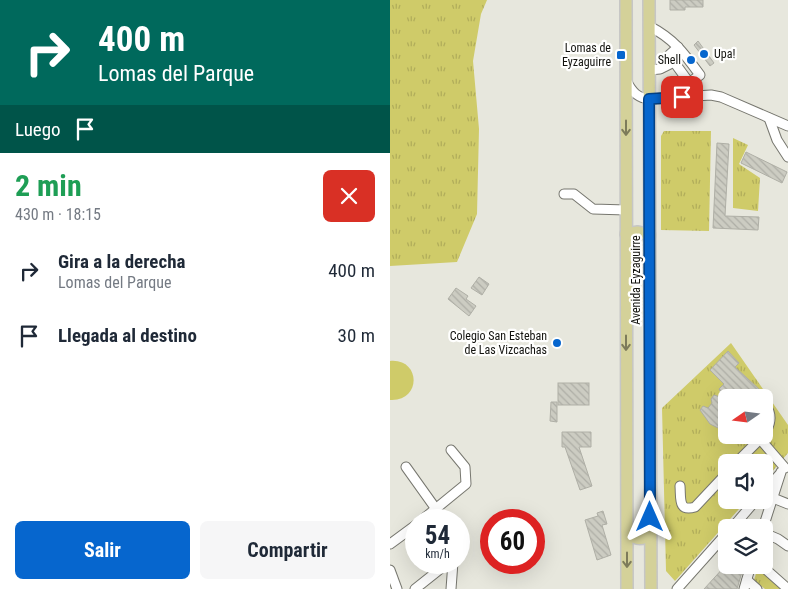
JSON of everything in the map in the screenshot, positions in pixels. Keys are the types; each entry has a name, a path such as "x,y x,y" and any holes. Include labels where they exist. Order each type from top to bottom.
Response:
{"main road":[{"name":"Avenida Eyzaguirre","path":"626,0 627,589"},
{"name":"Avenida Eyzaguirre","path":"649,0 651,589"},
{"path":"626,234 638,232 650,235"},
{"path":"626,531 639,539 650,535"}],"street":[{"path":"649,26 665,34 700,75 689,83"},
{"path":"678,47 668,55 693,88 695,96"},
{"path":"670,97 657,91 649,74 674,62"},
{"path":"626,79 637,96 649,99 695,96 721,97 788,126"},
{"path":"768,118 776,140 788,157"},
{"path":"564,194 574,194 594,209 626,210"},
{"path":"745,454 755,444"},
{"path":"764,444 785,468"},
{"path":"406,467 436,509 466,484 465,467 451,450"},
{"path":"773,482 785,468"},
{"path":"785,468 773,498 788,504"},
{"path":"680,486 681,504 689,509 696,507 718,483"},
{"path":"740,519 748,509"},
{"path":"390,544 405,533"},
{"path":"773,537 788,546"},
{"path":"677,589 718,543"},
{"path":"390,570 397,589"},
{"path":"415,589 435,574"},
{"path":"451,574 451,589"},
{"path":"744,589 748,574"},
{"path":"771,574 788,589"},
{"path":"746,580 757,589"}],"green space":[{"path":"390,0 487,0 481,14 473,61 479,129 477,214 457,262 390,266"},
{"path":"664,131 711,131 709,231 661,230 661,136"},
{"path":"733,138 748,145 739,164 760,178 758,211 733,208"},
{"path":"731,343 763,389 718,389 718,444 773,444 773,403 788,425 788,453 773,470 773,454 718,454 718,509 739,509 730,519 718,519 718,533 675,581 666,571 662,408"},
{"path":"390,361 400,362 408,366 414,380 408,394 400,399 390,400"},
{"path":"756,574 767,574 785,589 765,589 754,580"}],"building":[{"path":"670,0 703,0 703,7 685,7 685,10 670,10"},
{"name":"Upa!","path":"698,41 714,63 710,66 694,45"},
{"path":"717,143 729,144 725,216 759,217 758,230 713,228"},
{"path":"746,152 787,172 782,183 741,163"},
{"path":"479,277 489,284 482,295 471,288"},
{"path":"456,288 468,296 466,299 476,306 469,316 448,299"},
{"path":"728,351 739,363 735,367 759,389 719,389 724,384 710,370"},
{"path":"558,383 589,383 589,405 558,405"},
{"path":"714,395 718,396 718,428 710,424 700,410 703,406 708,408 712,403 711,399"},
{"path":"551,402 557,402 557,422 550,421"},
{"path":"562,432 591,432 591,447 579,447 592,486 580,490 565,447 562,447"},
{"path":"603,511 607,524 602,525 611,555 597,560 585,520 598,516 597,513"},
{"path":"718,574 741,574 737,589 704,589"}],"place":[{"name":"Upa!","path":"704,54"},
{"name":"Lomas de Eyzaguirre","path":"621,55"},
{"name":"Shell","path":"691,60"},
{"name":"Colegio San Esteban de Las Vizcachas","path":"557,343"}],"route":[{"path":"650,517 649,99 682,97"}]}
